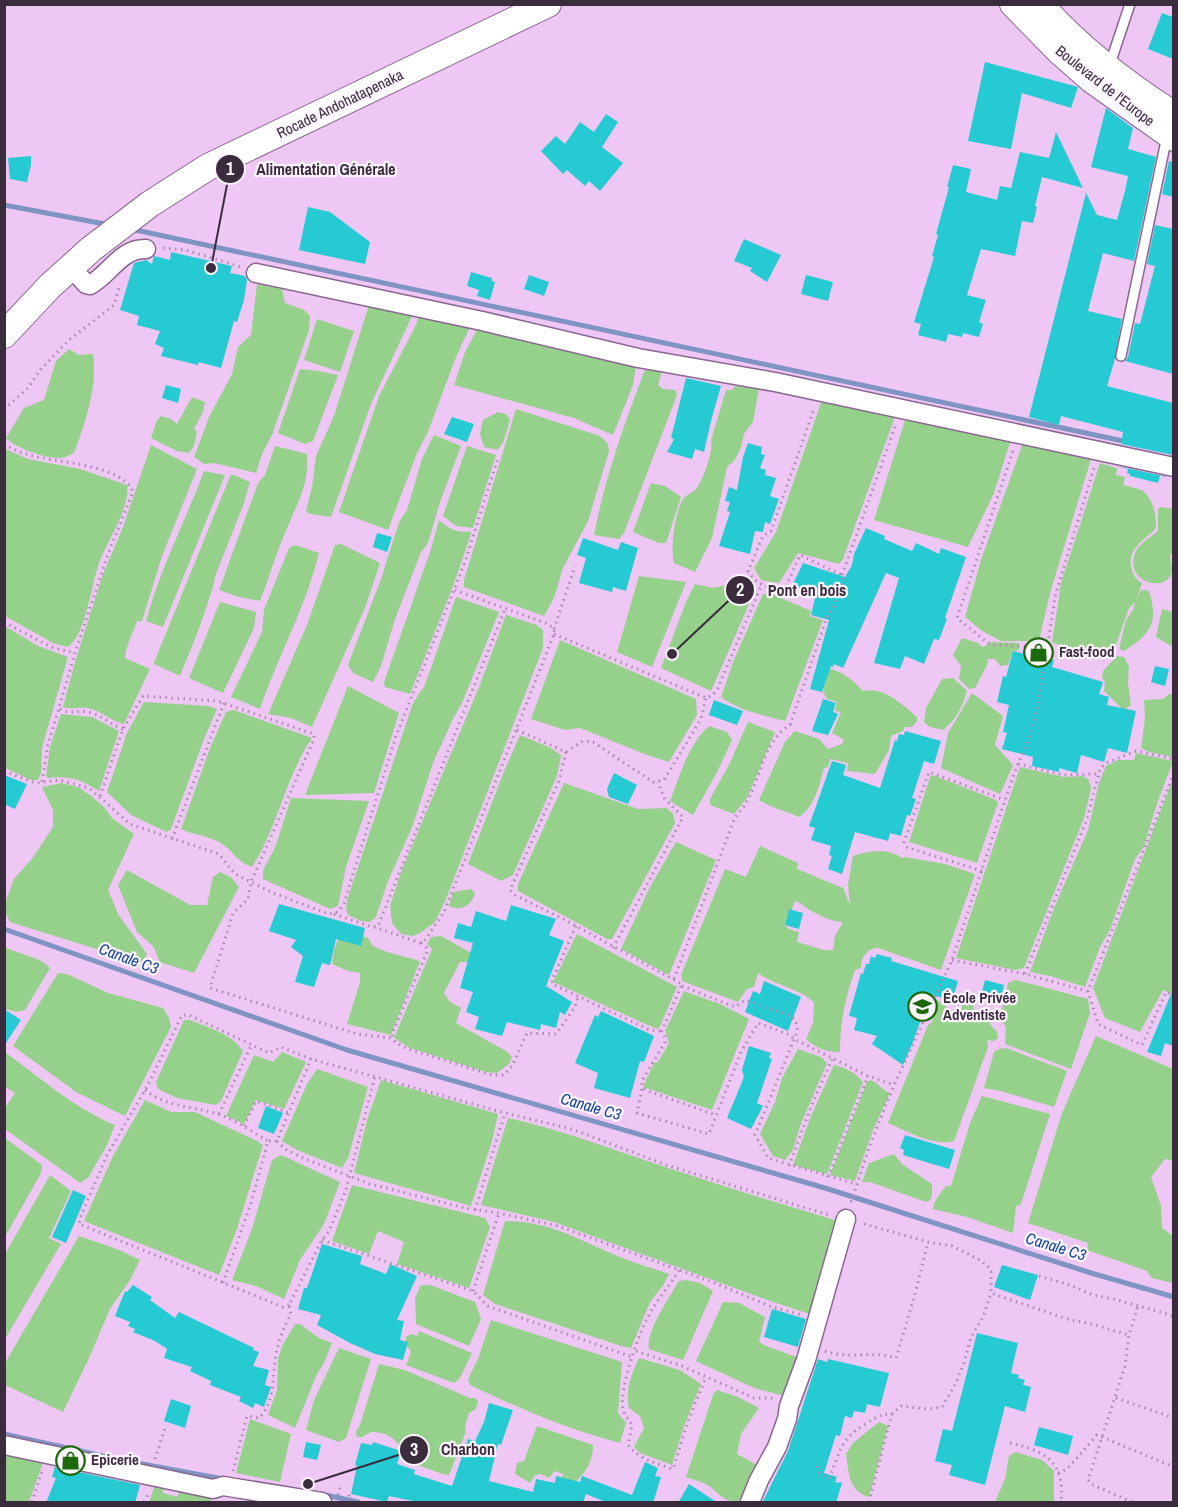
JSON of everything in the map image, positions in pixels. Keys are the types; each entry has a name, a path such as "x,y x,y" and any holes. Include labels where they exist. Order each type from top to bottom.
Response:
{"main road":[{"name":"Rocade Andohatapenaka","path":"4,335 91,249 150,204 208,167 548,4"},
{"name":"Boulevard de l'Europe","path":"1013,4 1059,51 1092,80 1171,130"},
{"name":"Boulevard de l'Europe","path":"1040,4 1074,40 1134,89 1171,130"}],"street":[{"path":"71,267 86,284 90,285 129,252 146,249"},
{"path":"252,272 638,358 901,408 1173,467"},
{"path":"750,1503 777,1447 787,1419 789,1406 806,1360 844,1219"},
{"path":"4,1445 213,1489 223,1486 322,1503"}],"lane":[{"path":"1109,67 1130,4"},
{"path":"1122,356 1171,130"}],"path":[{"path":"146,249 186,250 235,264 252,272"},
{"path":"4,409 28,388 41,369 69,340 114,304 120,283 118,273 112,267"},
{"path":"820,392 771,531 763,536 748,571 761,585 783,591 800,555 842,575"},
{"path":"674,979 735,817 747,804 772,741 790,725 828,614 834,606 844,580 842,575 901,408"},
{"path":"1019,434 957,618 988,644 1046,647"},
{"path":"4,444 28,455 71,462 118,476 130,485 133,492 108,554 75,653 48,745 42,782"},
{"path":"706,698 701,718 664,780 653,782 593,742 583,741 566,752 559,781 510,890 515,895 674,979 682,986 735,1006 745,1000 790,1016 797,1025 794,1039 755,1135 768,1158 856,1184 894,1085 952,960 1005,800 1028,744 1035,717 1056,593 1100,452"},
{"path":"333,914 338,912 344,903 396,736 470,550 498,458"},
{"path":"421,943 444,912 554,634 575,567"},
{"path":"554,634 706,698 713,695 718,688 761,585"},
{"path":"455,590 548,624 554,629"},
{"path":"374,927 378,926 505,609"},
{"path":"4,622 51,647 75,653"},
{"path":"100,796 123,729 143,696 217,701 310,732 315,736 251,882 247,902 233,913 210,988 357,1034 392,1038 400,1046 408,1049 499,1076 508,1073 527,1033 558,1033 575,1007 578,997"},
{"path":"172,839 224,703"},
{"path":"60,709 70,713 89,712 123,729"},
{"path":"517,730 566,752"},
{"path":"1025,974 1087,819 1097,774 1106,763 1136,751 1173,759"},
{"path":"1018,764 1063,775 1097,774"},
{"path":"4,771 30,781 59,780 89,788 130,824 219,854 235,874 251,882 308,907 421,943 427,948 427,952 392,1038"},
{"path":"982,871 906,847 904,842 929,772 1005,800"},
{"path":"1173,775 1088,991 1098,1024 1142,1045 1166,992 1173,996"},
{"path":"613,948 683,817 664,798 658,782"},
{"path":"576,926 551,983 650,1030 662,1031"},
{"path":"952,960 1025,974 1088,991"},
{"path":"682,986 662,1031 665,1042 642,1082 638,1113 709,1134 741,1052 756,1024 760,1023 790,1035 868,1076 894,1085"},
{"path":"289,1305 284,1307 79,1224 107,1155 145,1090 182,1015 189,1015 269,1053 281,1047 311,1059 505,1113 572,1129 666,1165 844,1219 928,1242 952,1246 987,1265 991,1272 991,1293 983,1317 971,1337 955,1385 942,1407 929,1409 901,1406 892,1414 869,1503"},
{"path":"219,1114 251,1046"},
{"path":"789,1166 832,1058"},
{"path":"277,1141 311,1059"},
{"path":"232,1475 247,1416 257,1418 262,1414 272,1393 281,1333 291,1314 289,1305 322,1240 329,1231 340,1205 375,1076"},
{"path":"828,1177 868,1076"},
{"path":"642,1089 716,1115"},
{"path":"145,1090 153,1097 166,1102 219,1114 268,1141 277,1141 285,1149 349,1176 400,1192 475,1210 558,1226 772,1307 804,1316"},
{"path":"244,1126 256,1101 289,1113"},
{"path":"475,1210 505,1113"},
{"path":"223,1283 251,1203 268,1141"},
{"path":"473,1291 499,1213"},
{"path":"322,1240 473,1291 488,1306 632,1357"},
{"path":"820,1349 835,1355 875,1354 896,1358 928,1242"},
{"path":"679,1270 642,1328 625,1382 622,1408 632,1425 628,1445 640,1457 673,1469 688,1421 706,1377"},
{"path":"1039,1276 1093,1295 1173,1316"},
{"path":"991,1293 1067,1319 1129,1335"},
{"path":"1132,1503 1089,1482 1101,1437 1125,1366 1129,1335 1138,1306"},
{"path":"636,1351 681,1366 754,1398 779,1398"},
{"path":"1116,1397 1173,1418"},
{"path":"817,1466 820,1474 829,1478 842,1444 847,1438 880,1415 892,1414"},
{"path":"149,1475 165,1428"},
{"path":"1058,1473 1066,1470 1095,1436 1173,1467"},
{"path":"1010,1443 1041,1453 1058,1473 1062,1484 1061,1503"},
{"path":"32,1503 44,1465"},
{"path":"347,1503 350,1493"}],"green space":[{"path":"257,284 282,289 285,303 304,310 310,316 309,330 256,473 214,463 204,464 194,457 209,417 232,374 238,347 251,335"},
{"path":"369,305 412,312 412,316 371,404 331,517 310,514 306,511 316,456 334,416"},
{"path":"421,309 472,323 456,357 428,432 417,453 388,530 339,512 379,396 416,325"},
{"path":"317,319 354,331 340,372 304,360"},
{"path":"478,328 636,366 633,385 613,435 574,418 454,385 465,352"},
{"path":"69,349 79,355 93,354 94,379 90,405 74,453 63,458 47,457 16,445 6,438 24,408 44,400 56,361"},
{"path":"646,367 662,371 658,385 663,389 675,390 677,395 624,533 619,539 594,535 623,429"},
{"path":"300,369 338,375 313,441 305,444 278,433"},
{"path":"737,385 759,388 753,422 744,434 740,450 734,461 727,467 712,538 695,572 674,563 676,520 684,498 696,489 705,472 711,450 711,440 726,390 732,390"},
{"path":"192,397 205,402 203,412 194,429 197,432 194,446 189,453 177,451 151,438 157,420 161,416 177,424"},
{"path":"822,400 896,414 843,559 839,564 798,553 779,583 761,580 754,568 776,532"},
{"path":"516,409 600,436 608,444 609,451 588,521 563,568 554,598 544,616 464,587 464,580"},
{"path":"498,412 506,414 510,420 503,443 497,450 484,447 480,434 483,420"},
{"path":"906,417 1011,439 994,493 968,547 874,520"},
{"path":"434,435 461,446 440,502 428,543 421,552 395,619 381,666 373,682 353,673 348,665 381,579 399,522 407,510 422,459"},
{"path":"1024,440 1092,456 1050,593 1039,641 1001,641 982,631 965,617 981,560"},
{"path":"151,445 197,469 162,556 142,621 137,621 127,648 125,658 150,669 124,724 88,708 63,707 103,574 123,527"},
{"path":"275,446 307,454 307,465 305,483 260,601 219,590 258,483 265,475"},
{"path":"467,446 496,455 473,528 456,526 443,516"},
{"path":"5,449 28,459 80,469 127,485 122,514 99,563 79,633 67,647 53,643 5,616"},
{"path":"1100,463 1117,468 1116,475 1125,477 1123,485 1141,490 1147,495 1154,508 1156,523 1156,528 1134,549 1131,560 1134,575 1142,583 1136,601 1141,590 1149,591 1153,619 1141,639 1124,651 1119,649 1126,620 1135,602 1129,608 1111,659 1093,657 1052,642 1061,583"},
{"path":"204,471 225,475 163,627 146,621 165,564"},
{"path":"231,474 250,482 216,574 200,626 180,676 154,664 155,660"},
{"path":"651,483 665,486 681,497 666,543 659,543 633,532"},
{"path":"1161,507 1173,509 1173,552 1170,555 1172,570 1169,577 1164,582 1157,583 1141,578 1133,564 1139,547 1158,531 1158,509"},
{"path":"439,520 453,530 470,531 471,534 452,589 410,694 385,687 384,682"},
{"path":"341,544 380,563 365,608 312,727 291,718 268,714 307,625 335,545"},
{"path":"295,545 319,553 307,593 260,709 231,697 262,632 264,610 289,548"},
{"path":"639,576 686,582 652,667 617,652"},
{"path":"749,579 753,587 750,602 711,691 661,668 695,584 714,588"},
{"path":"763,594 772,594 811,611 810,616 823,620 785,721 744,709 721,697 733,662"},
{"path":"456,597 499,612 462,703 433,763 413,825 388,881 376,917 370,922 361,921 348,915 347,900 413,703 425,685"},
{"path":"220,602 256,612 254,628 223,693 189,678"},
{"path":"1162,609 1173,612 1173,647 1156,637"},
{"path":"506,615 537,625 543,630 543,648 435,922 413,936 401,934 392,923 390,906 401,872 479,687"},
{"path":"5,626 38,646 68,657 42,748 41,773 38,780 31,780 5,768"},
{"path":"962,638 983,647 992,642 1019,643 1019,650 1013,651 1008,665 1000,666 995,659 988,659 975,688 969,689 959,679 961,666 953,655"},
{"path":"560,640 696,699 697,715 669,762 580,728 565,730 531,719"},
{"path":"1117,656 1124,657 1129,667 1131,705 1125,709 1121,708 1104,691 1103,671"},
{"path":"828,668 847,677 863,691 878,691 892,697 917,717 917,721 912,727 905,727 903,731 891,736 889,750 875,774 847,771 848,763 830,759 828,767 824,768 813,801 799,817 759,800 785,742 795,731 819,739 828,749 842,744 844,740 832,733 841,712 835,711 837,702 827,699 823,692"},
{"path":"953,678 967,691 961,708 943,730 930,727 924,722 926,708 942,679"},
{"path":"348,686 399,713 374,793 305,795"},
{"path":"972,693 1003,716 995,745 1013,765 1000,794 941,768 948,733"},
{"path":"1173,694 1173,757 1141,748 1145,719 1144,700 1163,699"},
{"path":"144,702 208,706 217,709 171,829 167,832 131,815 107,792 127,733"},
{"path":"234,710 312,738 295,769 269,836 252,867 242,862 218,841 181,829 210,748 226,712"},
{"path":"61,714 92,717 119,731 99,791 75,779 46,776 50,747"},
{"path":"748,722 775,732 747,798 734,814 710,805 710,799 730,763"},
{"path":"709,726 727,732 732,740 693,815 670,801 690,751"},
{"path":"520,735 551,748 561,755 557,776 513,875 501,881 468,864"},
{"path":"1136,753 1173,761 1144,846 1135,859 1110,930 1100,947 1085,987 1030,972 1054,908 1088,830 1099,783 1106,766 1118,760 1134,760"},
{"path":"1020,767 1064,777 1083,776 1089,780 1091,789 1084,818 1024,968 1015,970 956,958"},
{"path":"933,775 996,800 998,803 977,863 909,842 930,777"},
{"path":"1173,778 1173,994 1163,990 1140,1032 1105,1018 1093,988"},
{"path":"62,783 78,787 90,795 112,818 134,834 108,890 118,914 147,954 141,963 10,922 5,911 5,903 14,879 32,859 53,827 53,810 42,787"},
{"path":"564,783 638,809 667,808 673,814 675,823 612,939 607,939 518,891 518,884"},
{"path":"291,798 369,801 346,867 338,906 330,909 263,879 263,870 275,848"},
{"path":"676,842 716,860 669,975 621,949 650,887"},
{"path":"760,846 798,863 797,869 843,888 850,905 848,885 853,856 859,854 891,853 902,858 945,864 975,874 941,970 878,948 865,954 861,968 855,970 848,990 842,1021 840,1052 822,1049 806,1039 813,1023 814,1003 809,998 758,973 754,987 747,989 738,1002 682,981 681,975 725,869 746,877","holes":["795,901 821,916 843,922 835,936 833,950 824,950 797,942 799,932 785,925 789,909 792,910"]},
{"path":"127,870 190,905 207,905 213,877 220,872 231,877 239,887 194,973 160,962 153,946 137,932 118,885"},
{"path":"471,889 475,893 469,904 462,908 449,906 453,892"},
{"path":"342,928 368,938 373,946 387,952 420,961 391,1035 347,1024 360,982 360,973 332,964 334,950"},
{"path":"577,934 677,987 657,1029 553,982"},
{"path":"441,936 480,958 471,962 460,962 444,993 450,1002 461,1008 456,1023 506,1051 512,1057 509,1064 497,1073 486,1072 410,1048 394,1038 432,949 427,944 431,937"},
{"path":"5,947 40,960 50,968 25,1010 17,1012 5,1009"},
{"path":"58,973 67,974 108,993 163,1008 169,1018 171,1027 125,1116 76,1092 13,1046"},
{"path":"1016,980 1088,999 1090,1013 1071,1069 1005,1044 1006,1027 1000,1019 1008,983"},
{"path":"684,991 720,1004 749,1019 712,1110 643,1087 654,1063 658,1062 669,1043 665,1031"},
{"path":"966,996 974,1009 989,1019 991,1026 997,1031 998,1038 994,1041 987,1040 988,1047 954,1141 929,1140 888,1123 928,1025 932,1023 933,1007 937,1000 951,1010 957,1018"},
{"path":"184,1020 190,1020 219,1032 243,1051 221,1101 216,1105 177,1098 158,1089 156,1082"},
{"path":"1096,1036 1173,1069 1173,1161 1165,1159 1151,1177 1161,1206 1162,1228 1173,1236 1173,1283 1152,1278 1147,1271 1087,1250 1088,1243 1028,1223 1062,1113"},
{"path":"1006,1048 1067,1071 1054,1107 984,1088 994,1052"},
{"path":"798,1049 821,1057 827,1063 800,1126 793,1150 785,1160 773,1156 760,1134 775,1102 782,1078"},
{"path":"282,1052 306,1062 284,1109 256,1100 244,1124 226,1116 254,1055 273,1062"},
{"path":"6,1053 73,1102 115,1125 107,1145 88,1178 80,1183 5,1129 5,1108 15,1093 5,1087 4,1055"},
{"path":"834,1065 850,1071 863,1082 827,1174 793,1165 811,1116"},
{"path":"317,1069 368,1087 348,1158 342,1168 297,1150 282,1141 307,1084"},
{"path":"381,1080 498,1114 492,1141 471,1206 354,1173 367,1120"},
{"path":"871,1080 890,1093 873,1130 855,1181 830,1175 867,1082"},
{"path":"982,1096 1050,1114 1021,1204 1016,1206 1013,1233 967,1217 933,1209 936,1200 946,1186 951,1186 970,1123"},
{"path":"145,1100 171,1112 195,1112 263,1145 237,1229 219,1275 84,1221 113,1156"},
{"path":"508,1118 564,1133 701,1179 838,1221 813,1315 554,1222 481,1205"},
{"path":"5,1138 42,1165 41,1173 5,1237"},
{"path":"894,1154 903,1165 932,1184 930,1200 926,1202 870,1182 862,1182 869,1163"},
{"path":"281,1155 340,1182 324,1224 300,1260 284,1299 256,1286 232,1280 252,1229 272,1160"},
{"path":"50,1175 71,1191 49,1238 61,1244 5,1339 5,1254"},
{"path":"352,1185 485,1218 490,1227 469,1288 397,1264 404,1242 378,1231 369,1254 332,1241"},
{"path":"505,1221 551,1228 669,1274 650,1302 631,1348 495,1304 483,1295"},
{"path":"79,1236 117,1249 140,1260 130,1280 110,1309 63,1412 5,1385 5,1363"},
{"path":"679,1281 700,1283 713,1291 683,1360 649,1349 649,1342 654,1324 670,1296"},
{"path":"421,1285 430,1285 475,1302 481,1319 469,1346 416,1324 415,1298"},
{"path":"723,1302 739,1303 765,1317 759,1342 802,1359 788,1397 754,1388 696,1361"},
{"path":"491,1320 622,1362 618,1413 626,1423 620,1443 544,1418 470,1385 468,1379 478,1359"},
{"path":"295,1324 300,1324 319,1338 332,1343 295,1428 268,1415 277,1390 278,1359 282,1346"},
{"path":"419,1331 472,1353 460,1378 454,1383 406,1365 411,1352 405,1343 406,1337 411,1334 417,1336"},
{"path":"339,1348 371,1359 346,1438 339,1442 306,1430 314,1400"},
{"path":"639,1358 680,1370 701,1384 684,1426 672,1465 640,1453 634,1447 644,1428 640,1416 629,1408 628,1389"},
{"path":"379,1364 405,1370 478,1401 476,1409 469,1413 465,1434 449,1475 405,1460 401,1448 389,1436 371,1432 357,1437 356,1431 360,1425"},
{"path":"717,1390 738,1397 759,1408 741,1434 737,1454 757,1465 744,1502 727,1500 707,1485 686,1477 713,1395"},
{"path":"250,1419 291,1434 280,1482 236,1473"},
{"path":"879,1422 888,1426 869,1497 853,1486 846,1454 853,1443"},
{"path":"537,1426 593,1445 587,1468 571,1486 560,1485 563,1474 555,1471 549,1478 541,1474 535,1475 530,1483 515,1474 517,1463 524,1461"},
{"path":"5,1449 45,1457 29,1502 5,1502"},
{"path":"1015,1452 1042,1460 1054,1471 1054,1502 995,1502 1005,1479 1009,1456"},
{"path":"155,1485 164,1487 163,1493 177,1497 180,1490 212,1497 211,1502 149,1502"}],"building":[{"path":"1162,13 1173,17 1173,59 1148,49"},
{"path":"985,62 1078,87 1071,108 1022,93 1011,149 968,141"},
{"path":"1106,108 1133,128 1128,149 1156,157 1134,261 1103,253 1088,311 1122,319 1115,359 1107,386 1173,403 1173,455 1121,444 1123,432 1061,416 1059,425 1029,417 1086,193 1097,215 1117,220 1125,191 1128,176 1091,167"},
{"path":"606,114 618,122 602,147 623,163 600,191 589,181 585,186 567,170 563,174 541,151 556,136 565,144 580,122 594,132"},
{"path":"1056,132 1083,188 1042,177 1033,223 1022,221 1015,256 981,249 967,295 986,300 979,322 983,324 979,337 963,333 962,337 948,334 946,342 918,335 921,324 914,322 934,257 932,256 938,235 936,234 953,165 971,169 966,192 997,200 1000,186 1011,188 1020,152 1049,158"},
{"path":"31,156 27,182 10,179 8,158"},
{"path":"1169,161 1173,162 1173,197 1162,194"},
{"path":"308,207 330,212 370,242 365,264 299,250"},
{"path":"1155,225 1173,229 1173,374 1125,361 1128,357 1135,323 1140,324 1155,266 1147,264"},
{"path":"744,239 781,255 767,282 750,271 752,268 734,261"},
{"path":"171,252 232,266 230,273 245,276 247,280 244,300 237,322 234,321 221,368 161,356 164,348 155,344 160,331 137,325 139,316 120,310 134,263 146,260 152,264 154,256 170,260"},
{"path":"471,272 492,278 495,282 490,300 477,296 479,290 467,286"},
{"path":"529,275 549,282 544,296 524,289"},
{"path":"806,275 833,282 828,301 801,294"},
{"path":"686,378 721,386 704,452 695,449 692,459 667,452 674,439 671,438"},
{"path":"166,385 181,389 178,403 162,398"},
{"path":"452,417 474,424 467,442 444,434"},
{"path":"748,443 762,447 761,454 765,455 760,468 766,470 765,475 776,478 770,496 779,499 770,524 765,522 763,532 755,531 750,554 719,546 730,512 727,511 730,502 725,501 729,487 737,490"},
{"path":"1117,466 1168,477 1160,476 1158,483 1130,476 1127,473 1128,469"},
{"path":"866,528 912,551 916,543 939,554 941,548 966,557 945,618 947,619 939,640 934,639 924,664 905,656 900,669 874,663 899,578 886,573 843,668 834,664 833,667 831,666 822,692 810,689 829,620 811,615 815,598 792,586 803,563 845,577"},
{"path":"377,533 392,537 387,552 373,547"},
{"path":"583,538 618,550 621,542 638,548 626,591 613,587 612,592 579,583 586,558 577,555"},
{"path":"1013,651 1054,660 1052,667 1103,682 1099,694 1109,697 1107,705 1136,711 1127,753 1108,748 1104,762 1081,755 1077,773 1059,768 1059,772 1032,766 1033,757 1002,749 1007,733 1003,732 1009,705 997,702 1003,676 1006,677"},
{"path":"1155,666 1169,669 1165,686 1151,682"},
{"path":"823,699 836,703 833,712 838,714 828,735 812,731"},
{"path":"714,700 743,711 737,725 709,715"},
{"path":"905,731 941,741 934,764 924,761 912,798 916,799 910,816 907,815 901,836 890,833 888,841 855,832 842,874 828,869 832,856 829,855 831,846 811,840 815,828 809,826 832,761 846,765 843,775 880,788 895,740 897,741 899,734 904,735"},
{"path":"614,773 637,785 628,804 609,797 607,789"},
{"path":"4,775 27,784 15,809 4,804"},
{"path":"279,904 365,928 361,946 336,939 330,965 322,963 314,987 295,982 303,956 291,947 296,940 269,931"},
{"path":"511,905 556,919 549,935 564,941 546,986 572,1002 565,1015 560,1012 556,1028 541,1024 540,1030 507,1022 502,1036 475,1029 479,1017 466,1012 473,992 460,988 473,943 454,938 458,923 471,927 476,911 506,921"},
{"path":"789,909 803,913 799,929 785,925"},
{"path":"877,954 892,958 891,961 958,981 952,1001 930,994 903,1065 872,1044 877,1036 854,1030 857,1018 849,1016 861,973 863,974 866,964 869,964 871,956 875,958"},
{"path":"985,980 1004,985 1000,1001 981,996"},
{"path":"764,981 801,997 788,1031 745,1012 753,991 760,994"},
{"path":"1173,989 1173,1046 1165,1043 1161,1056 1147,1052"},
{"path":"4,1009 21,1020 4,1046"},
{"path":"601,1011 654,1036 644,1062 640,1061 630,1098 594,1088 598,1073 575,1063 595,1015 598,1017"},
{"path":"749,1046 771,1053 769,1058 772,1059 757,1103 763,1106 751,1129 727,1118 744,1077 742,1070"},
{"path":"266,1106 283,1113 274,1134 258,1128"},
{"path":"905,1135 955,1150 949,1169 903,1155 904,1150 900,1148"},
{"path":"73,1190 86,1196 66,1243 52,1237"},
{"path":"322,1244 362,1256 360,1264 386,1274 390,1264 417,1276 397,1320 404,1321 400,1340 408,1342 403,1360 375,1354 350,1343 317,1325 321,1315 298,1309"},
{"path":"1002,1265 1038,1275 1030,1300 994,1287"},
{"path":"133,1285 152,1297 150,1300 175,1318 179,1312 259,1352 253,1366 269,1370 265,1385 271,1387 264,1407 255,1403 253,1408 239,1401 241,1397 210,1385 211,1381 190,1371 192,1367 164,1358 167,1349 133,1332 135,1329 128,1326 130,1322 115,1316 125,1291 127,1292"},
{"path":"772,1309 806,1319 798,1347 764,1337"},
{"path":"977,1333 1018,1343 1011,1373 1025,1380 1023,1385 1031,1387 1025,1412 1005,1406 985,1485 949,1475 952,1465 935,1461 943,1429 952,1431"},
{"path":"818,1359 827,1362 828,1359 889,1373 880,1407 867,1404 865,1413 854,1411 852,1418 845,1416 840,1436 836,1435 824,1473 837,1477 835,1482 842,1483 836,1503 762,1503 788,1451"},
{"path":"171,1399 191,1406 185,1428 164,1421"},
{"path":"489,1403 513,1410 501,1445 498,1444 489,1481 533,1492 536,1479 555,1483 556,1476 580,1482 582,1476 632,1495 645,1462 658,1468 655,1476 661,1477 653,1503 608,1503 586,1494 583,1503 422,1503 389,1496 387,1502 351,1494 361,1443 372,1445 373,1442 401,1451 397,1464 415,1470 414,1474 452,1486 468,1439 475,1441 484,1422"},
{"path":"1039,1427 1073,1436 1068,1455 1034,1445"},
{"path":"306,1442 321,1445 317,1460 303,1457"},
{"path":"55,1467 140,1485 135,1503 46,1503 56,1478 52,1477"},
{"path":"689,1484 718,1503 678,1503"}],"waterway":[{"path":"4,205 110,225"},
{"path":"131,229 1128,442"},
{"name":"Canale C3","path":"4,929 347,1050 825,1188 1174,1297"},
{"path":"4,1434 121,1460 223,1479"},
{"path":"321,1494 358,1502"}],"place":[{"name":"Alimentation Générale","path":"211,268"},
{"name":"Fast-food","path":"1038,652"},
{"name":"Pont en bois","path":"672,654"},
{"name":"École Privée Adventiste","path":"922,1007"},
{"name":"Epicerie","path":"70,1460"},
{"name":"Charbon","path":"308,1484"}]}
